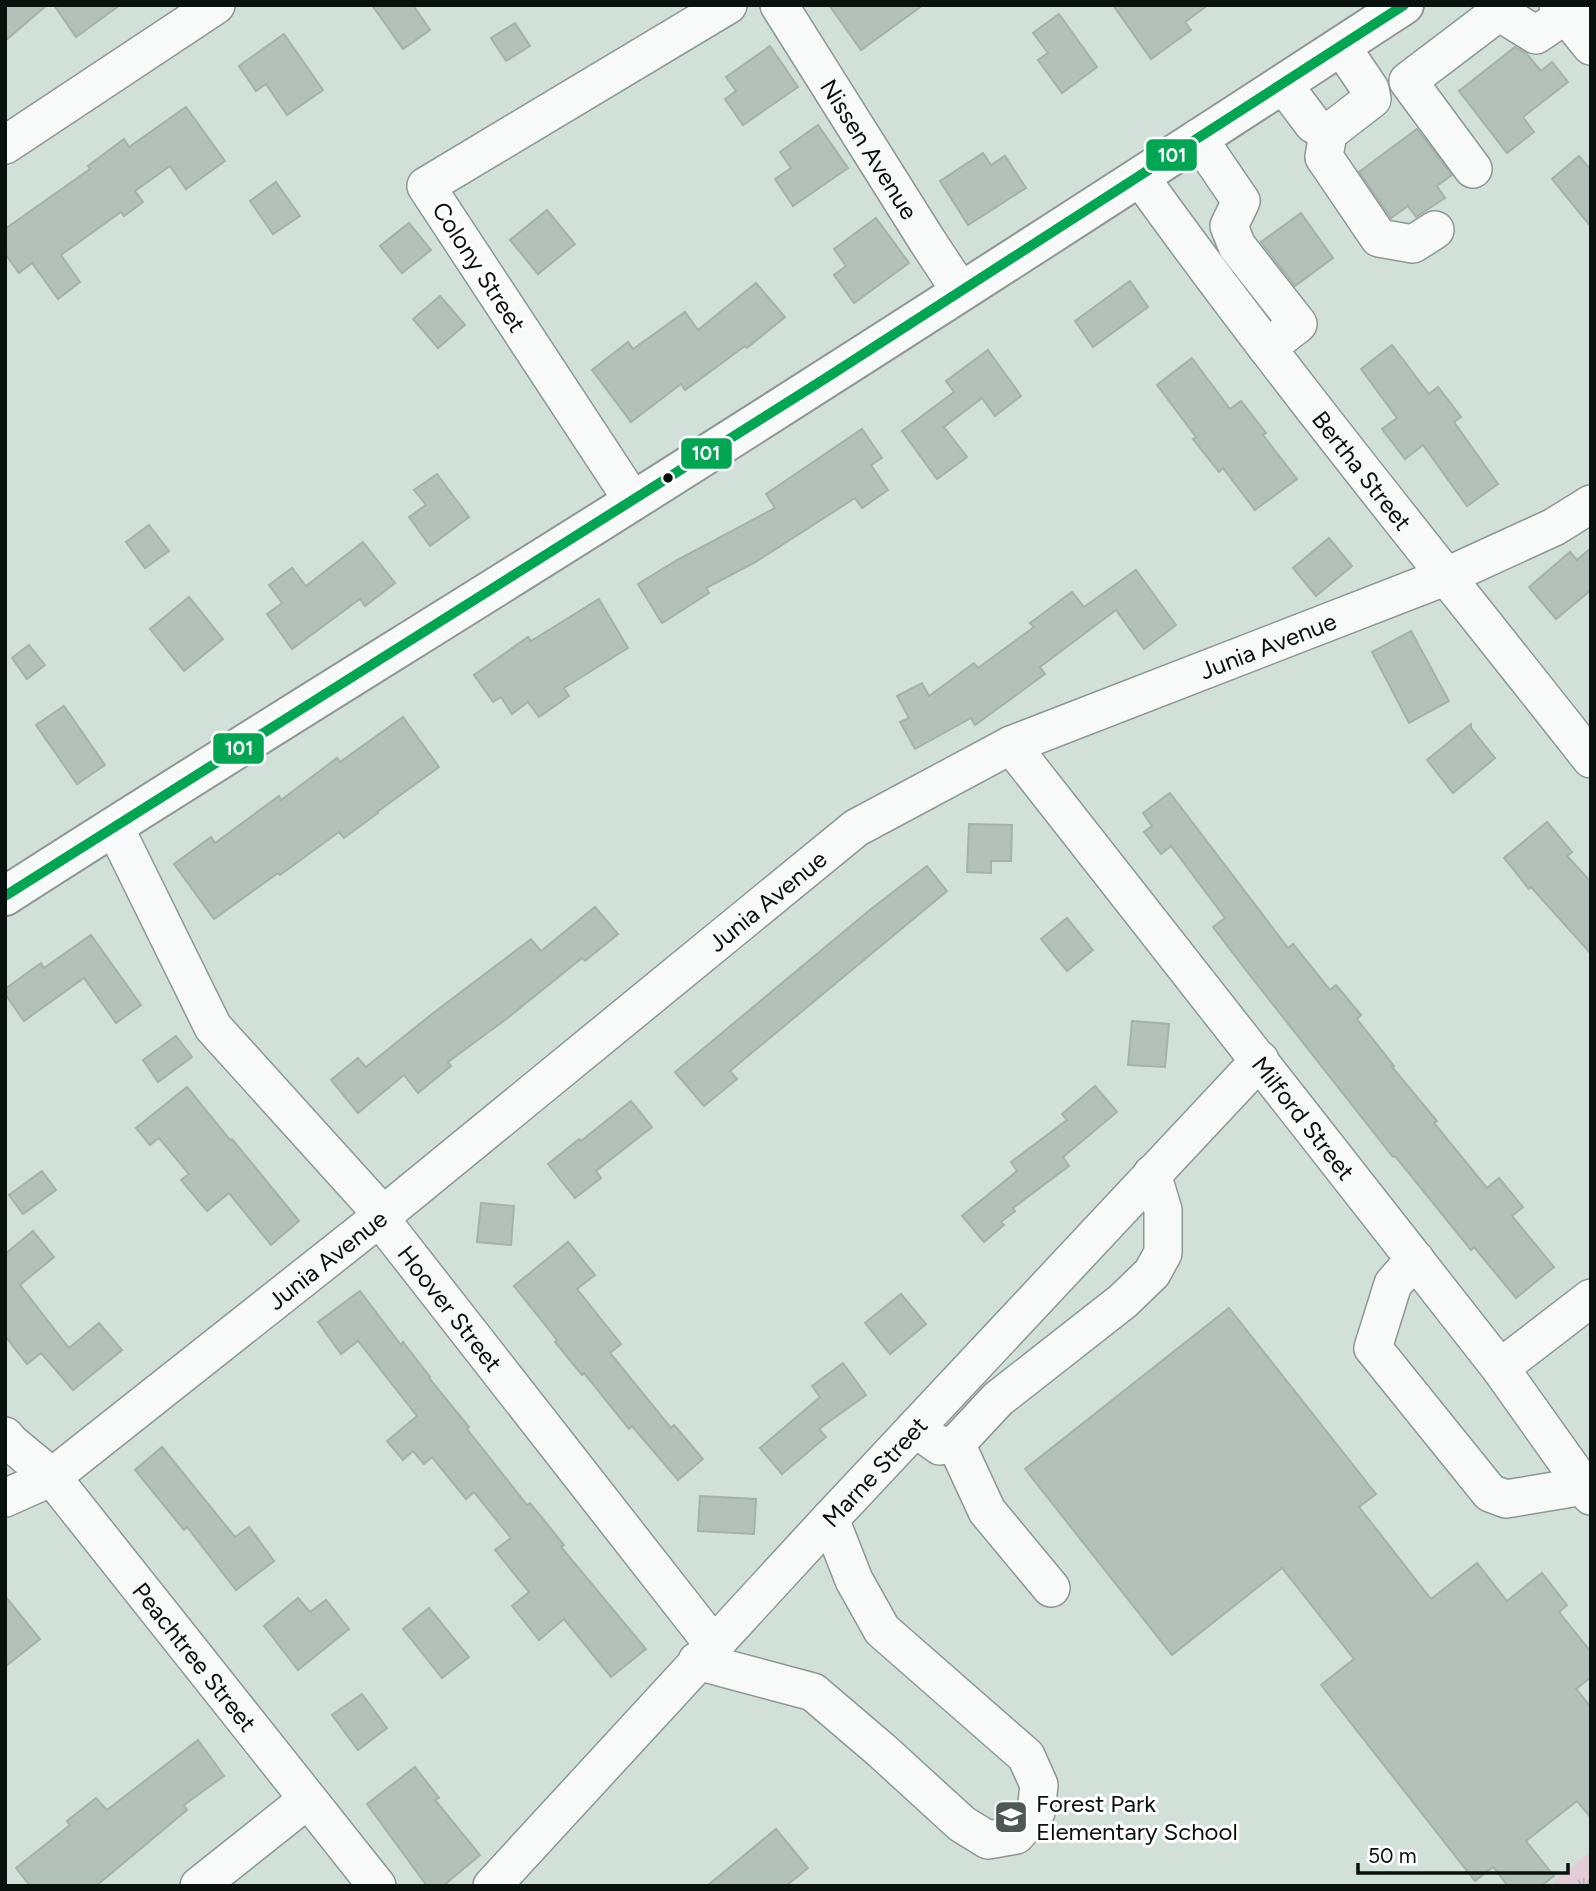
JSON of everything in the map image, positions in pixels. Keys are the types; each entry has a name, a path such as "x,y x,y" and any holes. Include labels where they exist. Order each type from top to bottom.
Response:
{"main road":[{"path":"5,897 961,292 1404,5"}],"street":[{"path":"5,145 216,5"},
{"name":"Colony Street","path":"633,501 426,186 728,5"},
{"name":"Nissen Avenue","path":"779,5 961,292"},
{"path":"1473,169 1408,80 1499,12 1536,35 1568,8 1591,46"},
{"path":"1341,46 1370,89 1372,99 1328,132 1324,157 1379,238 1413,244 1434,230"},
{"path":"1283,84 1313,124 1328,132"},
{"path":"1198,138 1241,201 1229,226 1237,246 1298,324 1268,348"},
{"name":"Bertha Street","path":"1140,177 1206,269 1591,759"},
{"path":"1206,269 1237,246"},
{"name":"Junia Avenue","path":"5,1498 52,1477 383,1215 856,828 1011,745 1447,576 1554,527 1591,504"},
{"name":"Milford Street","path":"1011,745 1500,1368 1587,1491"},
{"name":"Hoover Street","path":"114,826 213,1027 383,1215 397,1241 705,1653"},
{"name":"Marne Street","path":"492,1886 830,1518 1260,1060"},
{"path":"915,1428 940,1446 956,1444 998,1399 1123,1301 1152,1273 1163,1253 1163,1210 1152,1174"},
{"path":"1415,1259 1393,1284 1373,1348 1490,1493 1506,1499 1587,1491"},
{"path":"1500,1368 1591,1298"},
{"name":"Peachtree Street","path":"5,1436 52,1477 377,1886"},
{"path":"956,1444 987,1511 1051,1588"},
{"path":"705,1653 813,1692 962,1824 988,1840 1016,1835 1036,1812 1039,1786 1026,1756 882,1630 854,1580 830,1518"},
{"path":"199,1886 307,1800"}],"green space":[{"path":"1591,1851 1591,1886 1549,1886"}],"building":[{"path":"5,5 47,5 5,41"},
{"path":"54,5 120,5 76,37"},
{"path":"372,5 413,5 430,30 403,49"},
{"path":"829,5 923,5 861,50"},
{"path":"1113,5 1208,5 1185,22 1191,30 1151,59"},
{"path":"1059,14 1097,67 1062,93 1038,60 1048,53 1033,33"},
{"path":"515,23 530,46 506,61 491,38"},
{"path":"284,34 323,90 287,115 266,84 256,91 239,66"},
{"path":"770,46 798,87 743,125 725,99 736,91 726,77"},
{"path":"1515,47 1527,54 1541,71 1552,62 1568,82 1523,117 1534,132 1507,153 1459,91"},
{"path":"186,107 225,161 186,189 170,166 135,191 143,202 124,216 121,212 61,255 80,282 58,299 32,263 19,273 5,254 5,229 90,169 88,166 124,139 129,147"},
{"path":"818,125 848,168 793,206 775,179 791,168 780,152"},
{"path":"1417,129 1452,175 1437,186 1445,198 1416,217 1408,206 1391,218 1359,172"},
{"path":"983,153 991,165 1005,156 1026,188 968,225 940,181"},
{"path":"1579,156 1591,170 1591,227 1552,179"},
{"path":"276,182 300,216 273,234 250,201"},
{"path":"547,210 575,244 538,274 510,240"},
{"path":"1301,213 1333,258 1295,286 1261,242"},
{"path":"876,218 909,263 854,303 834,275 846,266 834,249"},
{"path":"409,223 431,250 402,273 380,246"},
{"path":"1130,281 1148,307 1093,347 1075,321"},
{"path":"756,283 785,317 747,348 745,346 685,390 681,384 631,422 592,370 628,342 633,349 685,312 698,330"},
{"path":"440,296 465,325 438,348 413,319"},
{"path":"1392,345 1429,394 1438,387 1461,417 1454,422 1498,484 1467,506 1423,445 1405,459 1382,429 1397,418 1361,369"},
{"path":"988,350 1021,396 995,416 982,398 944,427 967,457 937,479 902,431 954,392 946,381"},
{"path":"1192,358 1230,409 1241,401 1297,479 1255,510 1223,468 1219,472 1193,439 1196,437 1157,385"},
{"path":"862,429 882,458 871,465 888,490 862,508 855,498 754,563 706,588 709,593 662,623 638,584 775,508 766,494"},
{"path":"437,474 469,517 430,546 409,517 426,505 414,490"},
{"path":"149,525 169,551 145,568 126,542"},
{"path":"1329,538 1352,566 1316,596 1293,568"},
{"path":"363,542 395,583 365,606 360,599 292,649 267,614 282,603 269,585 292,568 306,586"},
{"path":"1591,548 1591,590 1556,619 1529,587 1570,552 1577,560"},
{"path":"1136,570 1176,625 1144,649 1116,610 1040,667 1045,674 975,725 971,718 915,749 900,722 909,718 897,696 922,683 929,696 974,663 978,668 1034,627 1030,623 1072,592 1084,607"},
{"path":"189,597 223,639 184,671 150,629"},
{"path":"599,599 628,648 564,688 569,696 539,717 528,702 512,714 501,697 493,702 474,675 528,637 531,641"},
{"path":"1411,631 1449,701 1409,723 1372,652"},
{"path":"29,645 45,665 27,679 12,658"},
{"path":"64,706 105,765 77,784 36,725"},
{"path":"403,717 439,767 344,838 339,832 214,919 174,864 211,837 215,843 279,796 281,800 337,758 340,762"},
{"path":"1471,724 1471,728 1495,758 1453,793 1427,760"},
{"path":"1170,793 1288,948 1293,944 1330,990 1336,985 1361,1015 1357,1019 1437,1121 1434,1123 1487,1188 1499,1178 1523,1207 1512,1216 1554,1267 1516,1298 1474,1247 1471,1250 1395,1156 1393,1157 1245,969 1213,927 1225,918 1171,846 1161,854 1144,832 1152,826 1143,813"},
{"path":"1547,822 1572,852 1567,856 1591,882 1591,954 1531,887 1529,889 1504,858"},
{"path":"969,824 1012,825 1011,861 991,861 991,873 967,872"},
{"path":"927,866 947,891 730,1071 737,1079 704,1106 675,1072 871,909"},
{"path":"595,907 618,934 585,961 582,958 448,1062 451,1066 418,1093 404,1075 358,1113 331,1080 358,1058 366,1067 531,939 541,951"},
{"path":"1067,918 1093,950 1067,971 1041,939"},
{"path":"91,935 141,1005 116,1023 84,978 24,1021 5,994 5,989 41,963 44,968"},
{"path":"1132,1021 1169,1024 1165,1067 1128,1065"},
{"path":"176,1036 192,1057 158,1082 143,1060"},
{"path":"1095,1086 1117,1112 1063,1157 1069,1166 1013,1208 1015,1211 1001,1222 1004,1225 984,1242 962,1216 1017,1171 1011,1162 1067,1120 1062,1114"},
{"path":"187,1087 299,1221 271,1245 229,1193 207,1211 181,1180 189,1174 159,1138 150,1145 136,1128"},
{"path":"631,1101 652,1127 596,1171 601,1178 575,1198 548,1164"},
{"path":"42,1171 56,1190 23,1214 9,1195"},
{"path":"481,1203 514,1206 511,1245 477,1242"},
{"path":"33,1231 54,1257 20,1285 69,1348 99,1323 122,1350 73,1390 41,1353 27,1364 5,1336 5,1254"},
{"path":"568,1242 595,1275 577,1289 621,1344 610,1353 671,1428 674,1425 703,1459 678,1480 632,1426 629,1429 584,1373 582,1375 514,1286"},
{"path":"360,1291 401,1345 403,1342 527,1505 530,1503 564,1545 561,1547 646,1649 611,1677 564,1619 539,1640 512,1606 529,1592 495,1550 511,1538 474,1492 466,1499 432,1457 424,1464 413,1451 403,1460 387,1441 417,1416 358,1341 341,1354 318,1322"},
{"path":"901,1294 926,1324 890,1354 865,1323"},
{"path":"1229,1308 1376,1494 1359,1507 1431,1599 1477,1563 1507,1601 1542,1573 1567,1605 1559,1612 1591,1652 1591,1677 1576,1689 1591,1707 1591,1818 1577,1801 1526,1841 1554,1876 1541,1886 1508,1886 1493,1867 1475,1881 1321,1685 1354,1659 1282,1568 1172,1655 1025,1469"},
{"path":"843,1363 866,1395 819,1429 826,1437 782,1474 760,1448 820,1397 812,1386"},
{"path":"162,1447 235,1537 249,1527 274,1561 236,1590 187,1527 184,1530 135,1470"},
{"path":"700,1496 756,1499 754,1534 698,1531"},
{"path":"5,1596 40,1639 5,1667"},
{"path":"298,1598 310,1612 326,1600 349,1629 298,1670 264,1626"},
{"path":"429,1608 469,1657 442,1678 403,1629"},
{"path":"362,1694 387,1728 358,1750 332,1715"},
{"path":"198,1740 224,1776 184,1805 187,1810 96,1886 30,1886 16,1868 70,1825 67,1821 96,1798 107,1810"},
{"path":"415,1767 439,1798 435,1800 480,1855 443,1886 427,1886 367,1804"},
{"path":"776,1829 808,1868 786,1886 707,1886"}],"transit line":[{"name":"101","path":"5,896 826,378 1404,5"}],"place":[{"name":"Forest Park Elementary School","path":"1011,1817"}]}
